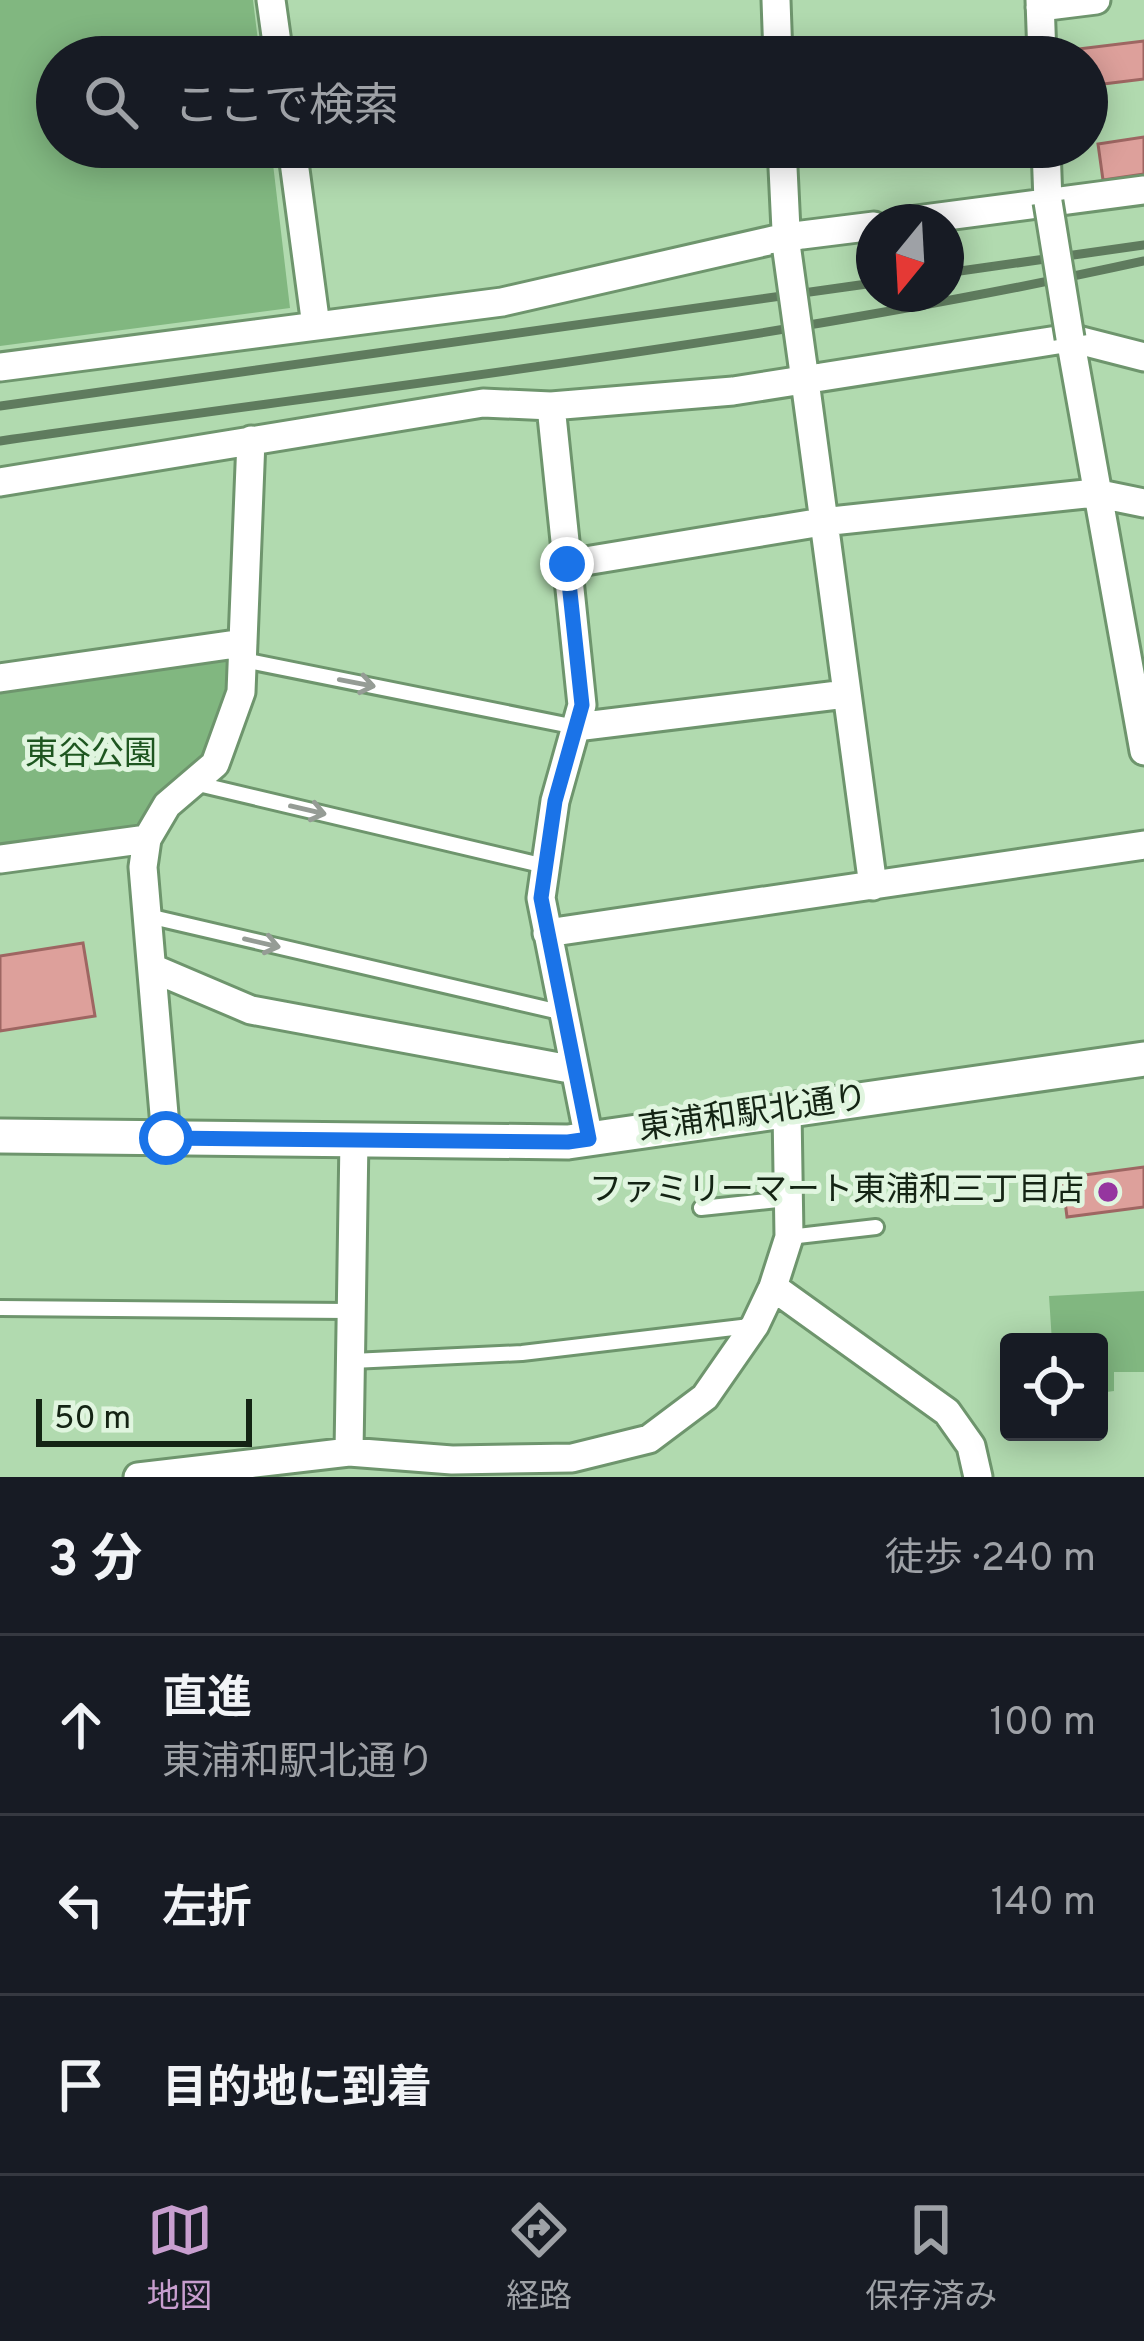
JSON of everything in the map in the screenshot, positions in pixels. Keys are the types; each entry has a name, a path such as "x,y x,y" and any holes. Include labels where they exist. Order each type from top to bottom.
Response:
{"street":[{"path":"272,0 276,36"},
{"path":"776,0 777,36"},
{"path":"1041,36 1040,4 1096,0"},
{"path":"295,168 316,326"},
{"path":"783,168 786,244 872,886"},
{"path":"1047,168 1048,202 1095,493 1134,640 1144,751"},
{"path":"964,213 1144,190"},
{"path":"0,367 502,302 856,230"},
{"path":"0,482 482,403 551,406 733,391 804,373 1070,338 1144,357"},
{"path":"551,406 582,705 555,801 541,898 589,1139"},
{"path":"166,1138 143,867 147,839 167,805 215,764 241,692 251,440"},
{"path":"567,564 822,521 1095,493 1144,503"},
{"path":"0,678 243,652"},
{"path":"576,727 846,694"},
{"path":"0,859 147,839"},
{"path":"547,933 1144,845"},
{"path":"152,968 251,1010 575,1070"},
{"name":"東浦和駅北通り","path":"0,1136 568,1142 1144,1059"},
{"path":"138,1477 349,1452 447,1468 572,1458 649,1439 705,1396 755,1325 772,1287 789,1238 787,1110"},
{"path":"349,1452 354,1138"},
{"path":"772,1287 947,1412 971,1446 978,1477"}],"lane":[{"path":"243,652 576,727"},
{"path":"194,783 545,866"},
{"path":"148,916 564,1013"},
{"path":"700,1208 787,1199"},
{"path":"789,1238 876,1228"},
{"path":"0,1308 350,1311"},
{"path":"352,1361 522,1353 755,1325"}],"green space":[{"path":"0,0 253,0 257,36 36,36 36,168 273,168 290,308 0,346"},
{"name":"東谷公園","path":"223,656 234,666 231,692 214,736 134,830 0,848 0,689"},
{"path":"1144,1291 1144,1372 1114,1372 1114,1391 1108,1392 1108,1333 1051,1333 1049,1296"}],"building":[{"path":"1144,41 1144,79 1108,83 1108,45"},
{"path":"1144,137 1144,174 1103,180 1108,142"},
{"path":"83,943 95,1016 0,1031 0,956"},
{"path":"1144,1167 1144,1207 1067,1217 1062,1178"}],"railway":[{"path":"964,270 1144,245"},
{"path":"0,441 717,340 1144,261"},
{"path":"0,406 856,286"}],"place":[{"name":"ファミリーマート東浦和三丁目店","path":"1108,1192"}],"route":[{"path":"166,1138 589,1139 541,898 555,801 582,705 567,564"}]}
